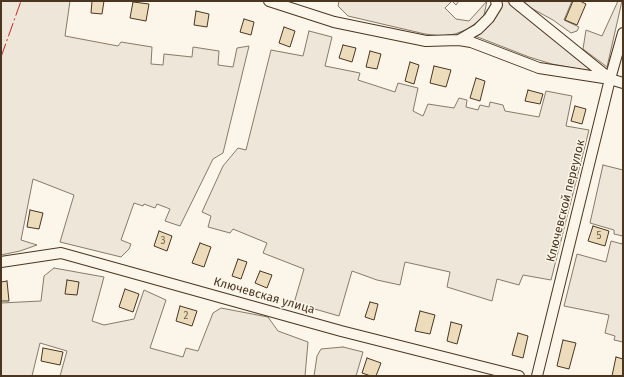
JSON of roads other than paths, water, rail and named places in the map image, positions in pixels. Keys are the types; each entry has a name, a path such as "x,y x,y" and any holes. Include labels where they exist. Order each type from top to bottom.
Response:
{"street":[{"path":"269,1 334,22 418,40 459,40 472,42 539,68 610,79 623,83"},
{"path":"459,40 478,29 490,18 497,5 496,1"},
{"path":"514,1 610,79"},
{"name":"Ключевской переулок","path":"537,376 610,79 623,33"},
{"name":"Ключевская улица","path":"1,262 61,253 341,331 519,376"}]}
